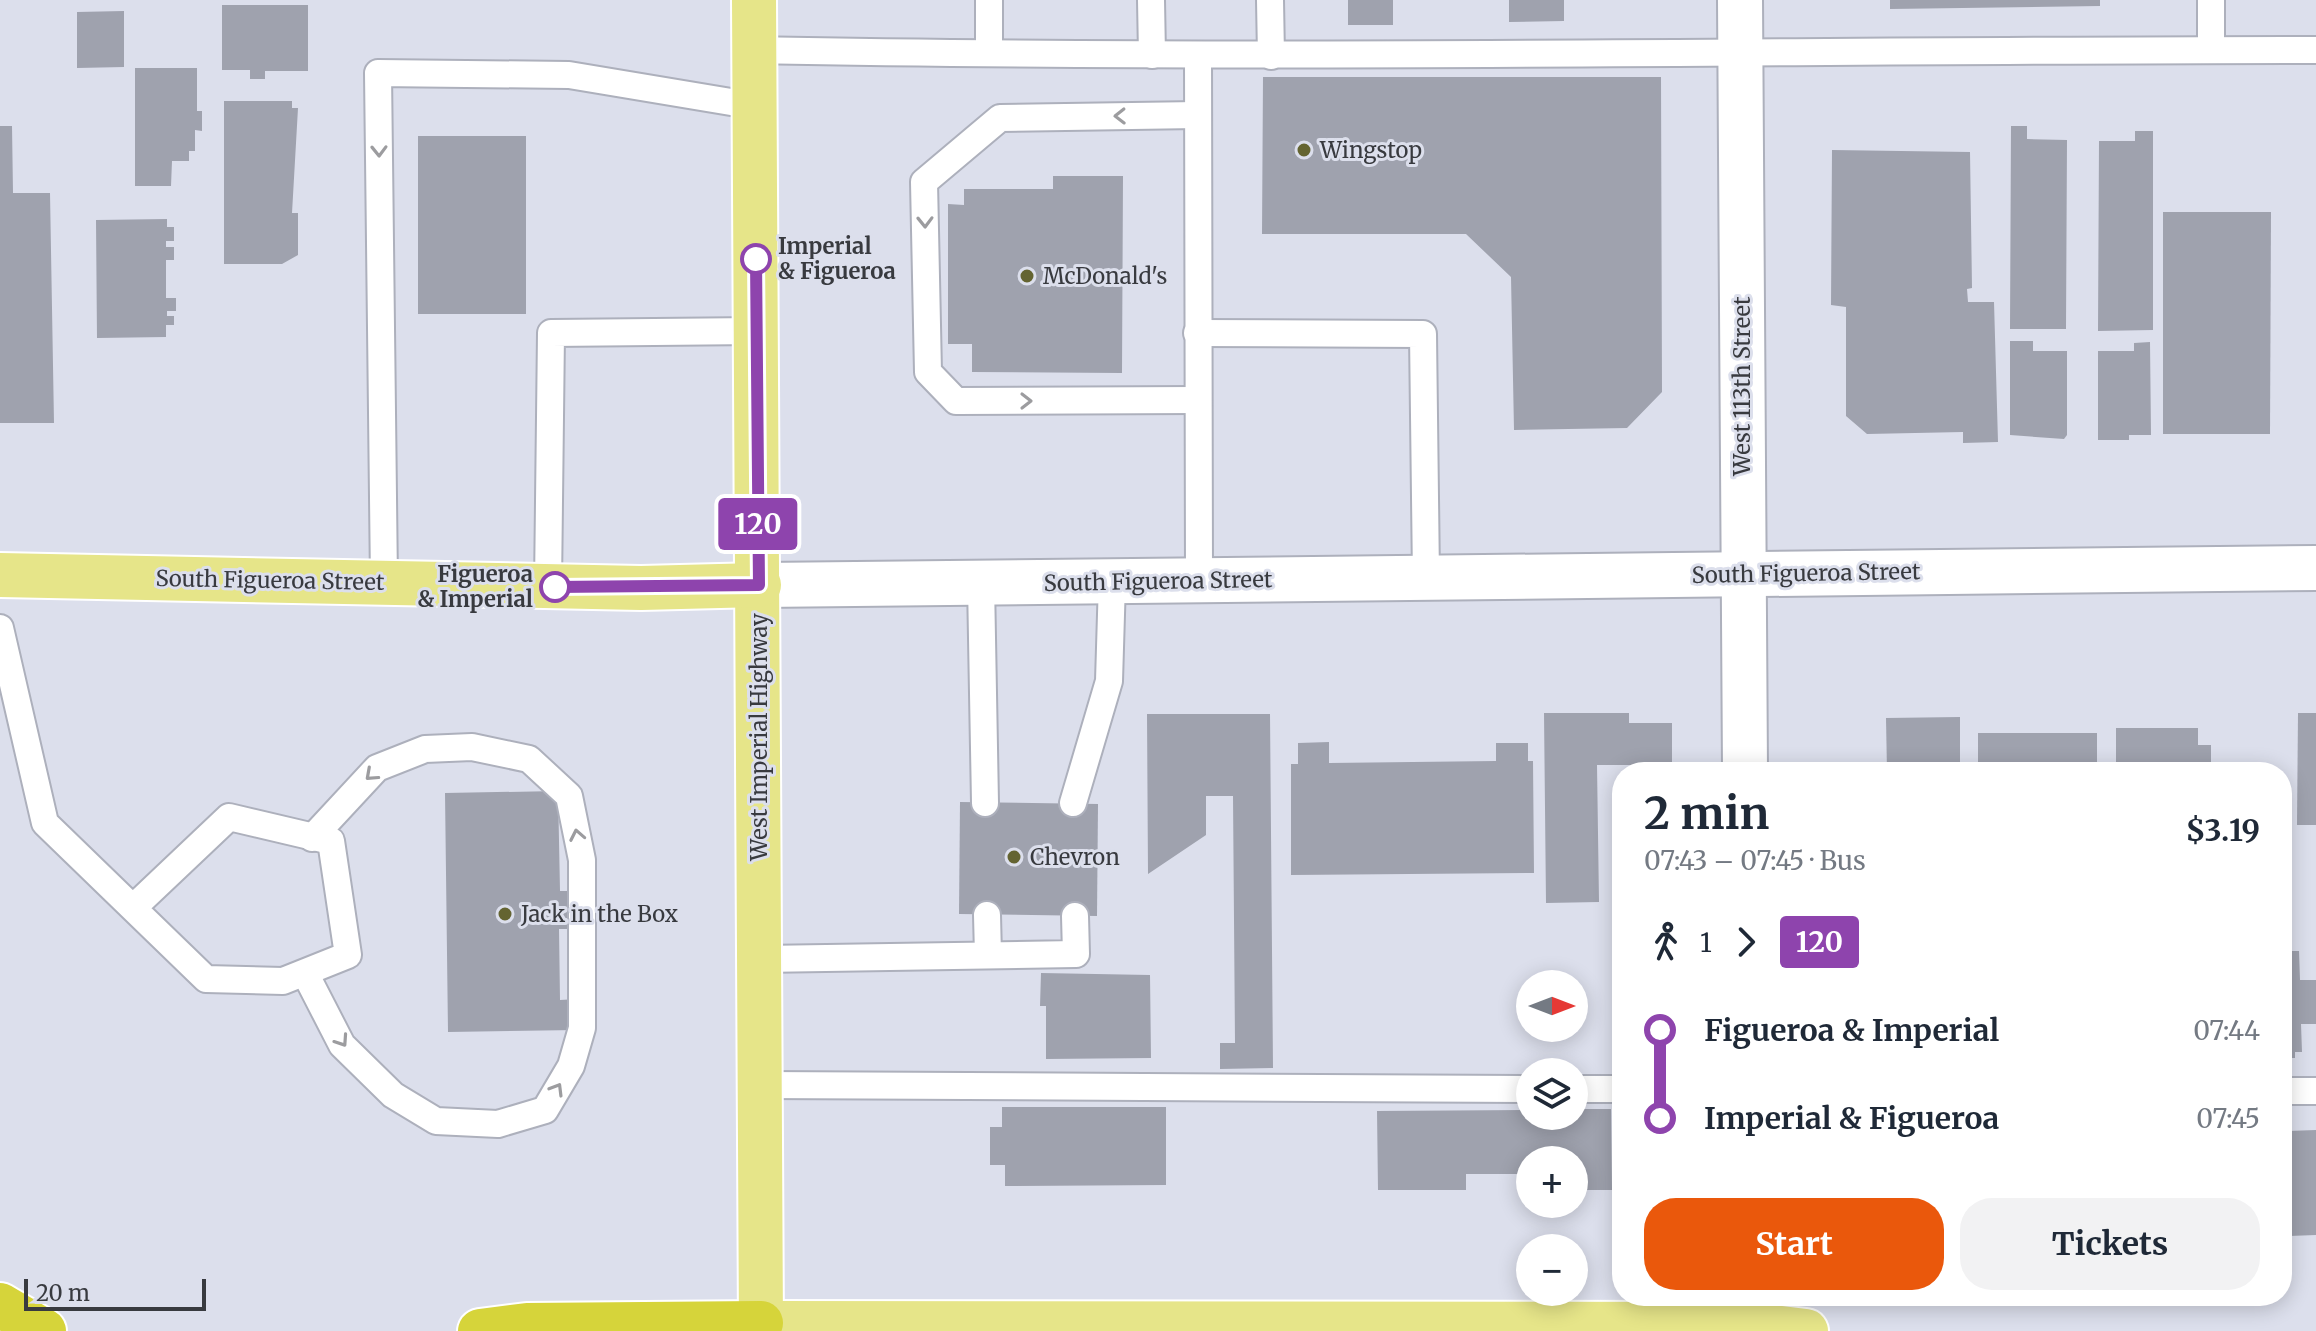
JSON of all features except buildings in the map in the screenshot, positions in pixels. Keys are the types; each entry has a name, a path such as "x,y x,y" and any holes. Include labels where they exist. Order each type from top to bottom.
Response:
{"highway":[{"path":"0,1305 44,1331"},
{"path":"480,1331 527,1325 761,1327"}],"main road":[{"name":"West Imperial Highway","path":"754,0 761,1327"},
{"name":"West 113th Street","path":"1740,0 1745,762"},
{"name":"South Figueroa Street","path":"0,575 548,586 2316,568"},
{"path":"761,1327 1748,1310 1806,1331"}],"lane":[{"path":"989,0 989,53"},
{"path":"1151,0 1152,55"},
{"path":"1270,0 1271,56"},
{"path":"2211,0 2211,50"},
{"path":"755,50 1271,56 1740,50 2316,50"},
{"path":"1198,55 1199,581"},
{"path":"384,582 378,73 569,75 755,106"},
{"path":"1198,115 1000,118 924,182 928,372 956,401 1198,400"},
{"path":"548,586 551,333 757,331"},
{"path":"1197,333 1423,334 1426,578"},
{"path":"1073,803 1109,681 1112,581"},
{"path":"981,583 985,803"},
{"path":"0,628 45,823 135,906 206,979 283,981 348,955 331,841 229,817 135,906"},
{"path":"305,973 342,1045 393,1095 436,1121 498,1124 545,1110 571,1066 582,1028 582,860 569,796 529,759 472,747 425,749 377,768 312,838"},
{"path":"987,915 988,955"},
{"path":"760,959 1076,954 1075,916"},
{"path":"761,1085 1516,1089"},
{"path":"1588,1089 1612,1089"},
{"path":"2292,1091 2316,1091"}],"bus line":[{"name":"120","path":"555,587 759,585 756,259"}],"place":[{"name":"Wingstop","path":"1304,150"},
{"name":"Imperial & Figueroa","path":"756,259"},
{"name":"McDonald's","path":"1027,276"},
{"name":"Figueroa & Imperial","path":"555,587"},
{"name":"Chevron","path":"1014,857"},
{"name":"Jack in the Box","path":"505,914"}]}
